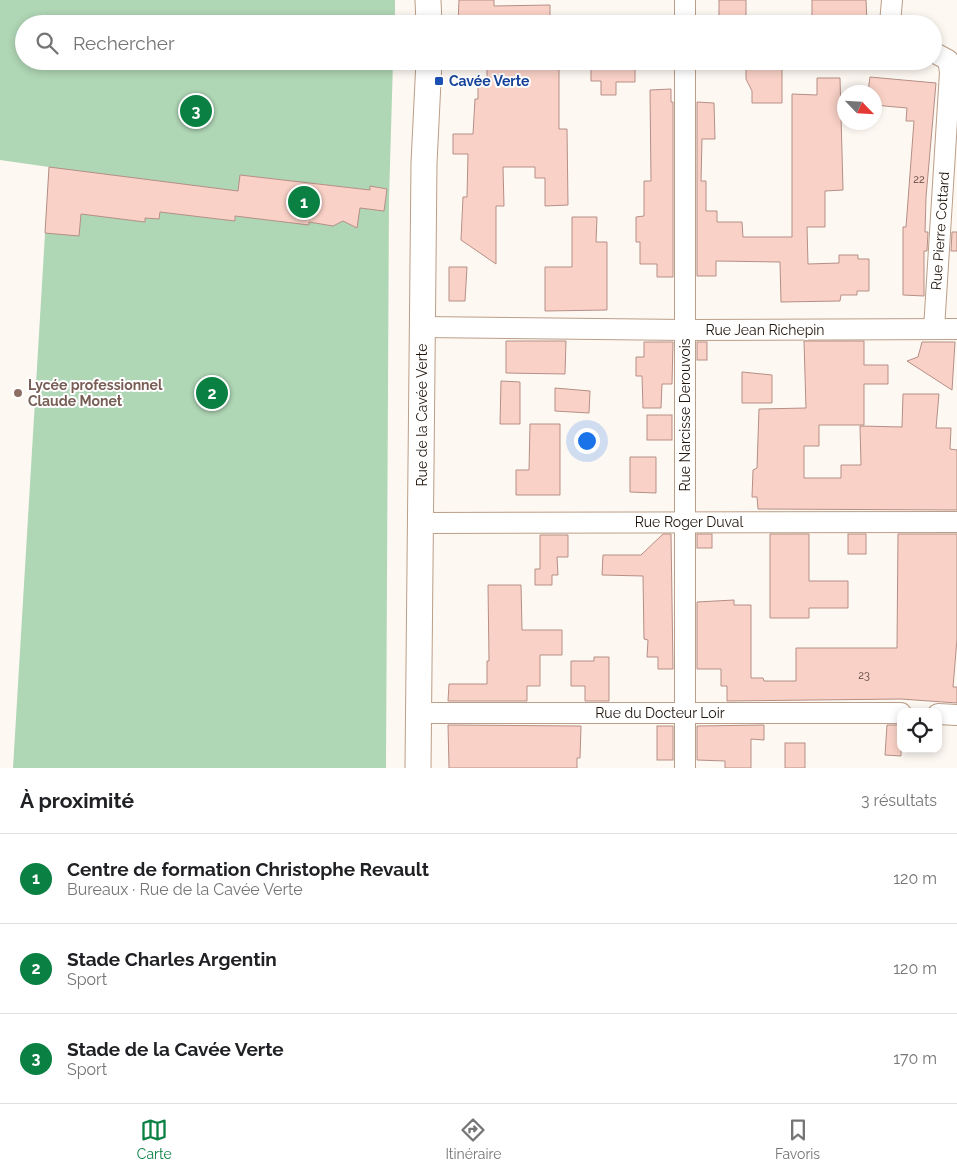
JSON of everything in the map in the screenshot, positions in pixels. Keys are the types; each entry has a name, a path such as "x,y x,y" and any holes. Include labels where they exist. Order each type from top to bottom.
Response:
{"street":[{"path":"428,0 429,15"},
{"path":"684,0 684,15"},
{"path":"891,15 892,0"},
{"name":"Rue Pierre Cottard","path":"934,329 950,72 948,60 942,57"},
{"name":"Rue de la Cavée Verte","path":"418,768 424,163 429,70"},
{"name":"Rue Narcisse Derouvois","path":"685,70 685,768"},
{"name":"Rue Jean Richepin","path":"422,327 685,330 957,329"},
{"name":"Rue Roger Duval","path":"421,523 957,522"},
{"name":"Rue du Docteur Loir","path":"418,712 897,713"},
{"path":"942,714 957,715"}],"green space":[{"path":"0,0 395,0 395,15 15,15 15,70 393,70 389,199 386,768 13,768 49,167 0,160"}],"building":[{"path":"459,0 494,0 494,6 550,5 550,15 458,15"},
{"path":"719,0 746,0 746,15 719,15"},
{"path":"812,0 866,0 867,15 812,15"},
{"path":"487,70 559,70 559,129 567,129 568,205 545,206 545,178 535,178 535,167 503,167 504,206 496,206 496,264 461,240 463,197 467,197 468,154 453,154 453,134 473,134 475,99 478,99 478,82 487,82"},
{"path":"591,70 635,70 635,82 616,82 616,95 601,95 601,81 591,81"},
{"path":"746,70 782,70 782,103 752,103 752,91 746,79"},
{"path":"870,77 936,83 926,197 925,232 928,232 927,251 924,251 924,296 903,295 903,227 906,227 914,121 906,121 907,108 882,106 882,85 869,85"},
{"path":"817,78 840,78 840,85 837,85 837,130 841,130 843,190 825,191 825,227 807,227 808,264 839,263 839,255 858,255 858,259 869,259 869,291 857,291 857,295 841,295 840,301 781,302 780,262 716,261 716,276 697,276 697,102 714,103 715,139 702,139 701,181 706,181 706,211 717,211 717,222 742,222 743,237 792,237 792,94 817,95"},
{"path":"671,89 671,102 673,102 673,277 657,277 657,264 640,264 640,242 636,242 636,217 644,216 644,181 651,181 650,90"},
{"path":"49,167 238,191 240,175 370,190 370,186 387,189 384,211 360,208 357,228 343,221 333,226 309,222 309,225 235,216 235,221 160,212 159,219 145,218 145,222 81,214 79,236 45,233"},
{"path":"572,217 597,217 596,242 607,242 607,310 545,311 545,267 572,267"},
{"path":"952,232 957,232 957,251 951,251"},
{"path":"449,267 467,267 465,301 449,301"},
{"path":"506,341 566,341 565,374 506,373"},
{"path":"804,341 864,341 864,365 888,365 888,384 864,384 864,425 819,425 819,446 804,446 804,478 841,478 841,465 861,465 860,426 902,427 903,394 939,394 936,428 951,428 950,449 957,450 957,510 758,509 757,497 752,497 753,470 757,468 759,409 806,408"},
{"path":"644,342 673,342 672,384 662,384 661,408 643,408 642,376 636,376 636,357 644,357"},
{"path":"697,342 707,342 707,360 697,360"},
{"path":"922,342 955,342 952,390 907,361 918,357"},
{"path":"742,372 772,375 772,403 742,403"},
{"path":"501,381 520,382 520,424 500,424"},
{"path":"555,388 590,391 589,413 555,411"},
{"path":"647,415 672,415 672,440 647,440"},
{"path":"530,424 560,424 560,495 516,495 516,470 529,470"},
{"path":"630,457 656,457 656,493 630,492"},
{"path":"663,534 671,534 673,669 658,669 658,657 647,657 648,640 644,639 643,576 602,575 603,555 641,555"},
{"path":"697,534 712,534 712,548 697,548"},
{"path":"770,534 809,534 809,581 848,581 848,608 809,608 809,618 770,618"},
{"path":"848,534 866,534 866,554 848,554"},
{"path":"898,534 957,534 957,639 953,687 957,687 957,703 901,699 727,701 727,686 721,686 721,669 697,669 697,602 734,600 734,605 751,605 751,678 763,678 764,681 796,681 796,648 897,648"},
{"path":"540,535 568,535 568,557 557,557 558,575 552,575 552,585 535,585 535,569 540,569"},
{"path":"488,585 521,585 522,630 562,630 562,655 540,655 540,686 527,686 527,701 448,701 449,684 487,684 487,661 489,661"},
{"path":"594,657 609,657 609,701 585,701 585,686 571,686 571,661 594,661"},
{"path":"448,725 581,726 580,758 577,758 577,768 449,768"},
{"path":"764,725 764,740 751,739 751,768 725,768 725,761 697,760 697,726"},
{"path":"887,725 897,725 897,753 901,753 901,756 885,755"},
{"path":"657,726 673,726 673,760 657,760"},
{"path":"785,743 805,743 805,768 785,768"}],"place":[{"name":"Cavée Verte","path":"439,81"},
{"name":"Stade de la Cavée Verte","path":"196,111"},
{"name":"Centre de formation Christophe Revault","path":"304,202"},
{"name":"Lycée professionnel Claude Monet","path":"18,393"},
{"name":"Stade Charles Argentin","path":"212,393"}]}
